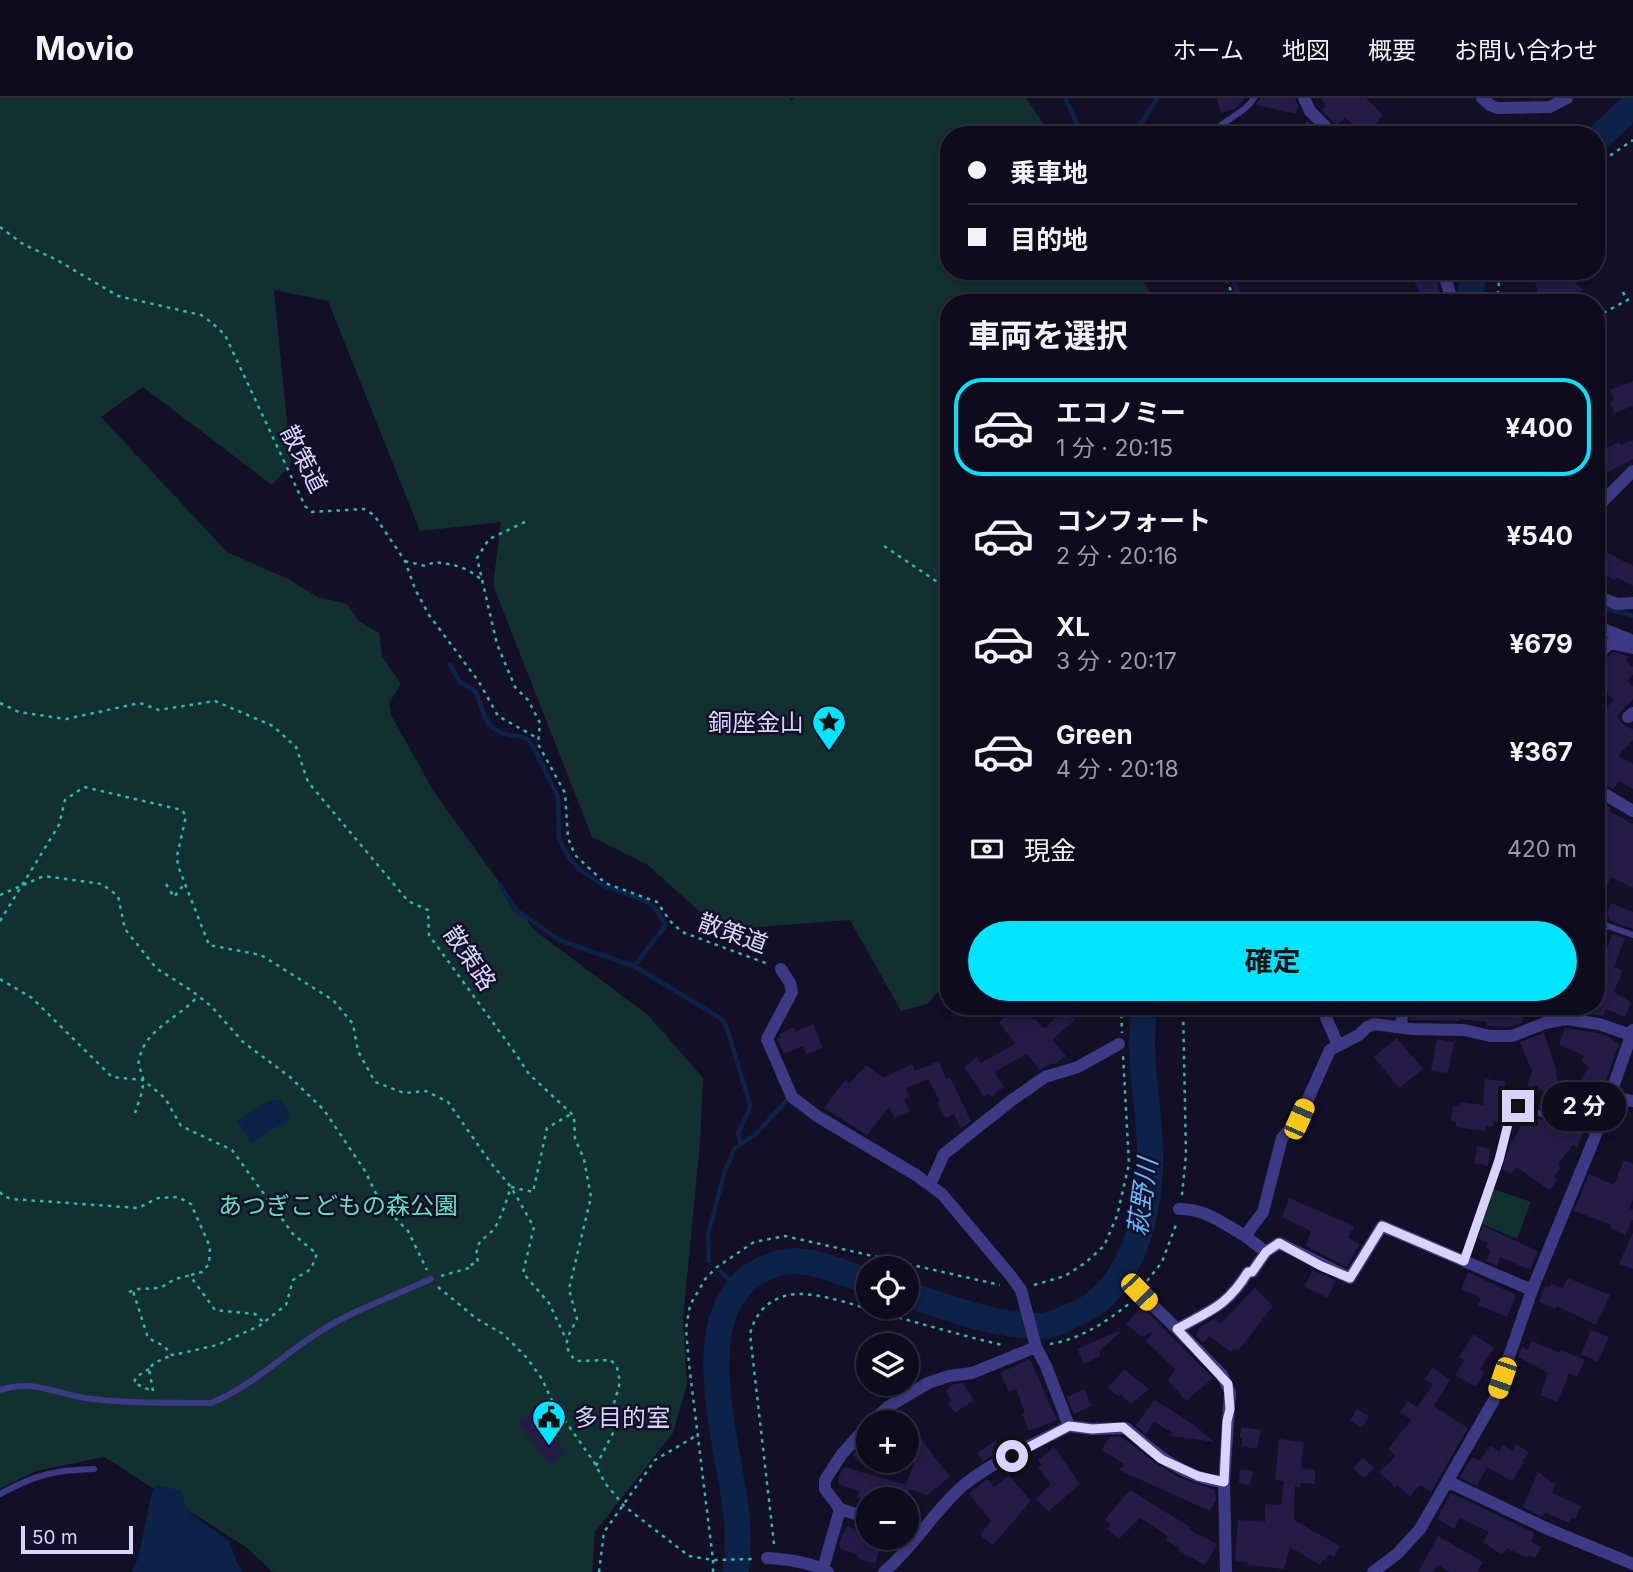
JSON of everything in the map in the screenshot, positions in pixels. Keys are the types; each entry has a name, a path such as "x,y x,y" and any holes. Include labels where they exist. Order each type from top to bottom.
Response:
{"street":[{"path":"1304,98 1310,111 1325,126"},
{"path":"1482,98 1490,106 1510,108 1550,107 1567,98"},
{"path":"1605,499 1633,471"},
{"path":"1605,599 1617,604 1633,603"},
{"path":"1605,630 1633,641"},
{"path":"1605,648 1611,643 1633,648"},
{"path":"1605,794 1633,811"},
{"path":"781,969 792,992 767,1039 792,1097 817,1116 942,1194 1021,1289 1036,1345 1069,1426"},
{"path":"1325,1015 1338,1045"},
{"path":"1401,1026 1402,1015"},
{"path":"1245,1236 1263,1212 1282,1138 1299,1119 1330,1050 1359,1035 1367,1027 1374,1024 1512,1036 1545,1023 1567,1019 1632,1032 1599,1127 1532,1290 1494,1400 1420,1529 1397,1554 1373,1572"},
{"path":"930,1185 944,1154 1012,1100 1045,1077 1077,1067 1119,1044"},
{"path":"1610,1097 1633,1101"},
{"path":"1179,1209 1200,1211 1245,1236 1266,1252"},
{"path":"1177,1329 1235,1293 1248,1272 1252,1272 1266,1252 1279,1243 1350,1278 1382,1226 1532,1290"},
{"path":"1139,1292 1228,1384 1230,1409 1224,1482 1226,1572"},
{"path":"885,1410 928,1383 948,1376 972,1373 1036,1345"},
{"path":"919,1535 940,1508 966,1483 1069,1426 1092,1429 1126,1428 1161,1459 1198,1476 1224,1482"},
{"path":"856,1438 825,1480 825,1489 840,1508 856,1514"},
{"path":"1449,1482 1548,1530 1633,1564"},
{"path":"773,1572 771,1558 816,1565 826,1571 840,1508"},
{"path":"884,1572 907,1550"}],"lane":[{"path":"1219,126 1235,117 1254,98"},
{"path":"1605,925 1633,935"},
{"path":"1464,1261 1499,1160 1513,1107 1599,1127"},
{"path":"0,1390 40,1386 84,1398 211,1403 230,1395 353,1312 431,1279"},
{"path":"0,1494 28,1479 61,1470 94,1469"}],"path":[{"path":"1605,159 1633,140"},
{"name":"散策道","path":"0,227 23,244 57,260 118,296 201,315 225,335 305,506 312,512 368,510 405,561 415,589 429,615 479,682 498,716 539,739"},
{"path":"1623,292 1627,301"},
{"path":"1605,312 1633,298"},
{"name":"散策道","path":"525,522 489,539 477,558 498,644 515,687 528,700 540,723 538,744 565,793 568,838 575,855 605,883 657,902 670,921 682,932 781,969"},
{"path":"884,546 940,583"},
{"path":"405,561 425,566 435,562 454,565 468,570 482,580"},
{"name":"散策路","path":"0,703 19,712 66,719 140,703 159,710 215,701 273,726 296,747 307,782 408,901 428,910 429,935 528,1074 572,1113"},
{"path":"0,921 59,825 65,800 84,786 182,810 186,816 177,856 209,945 261,955 333,1000 353,1024 358,1051 375,1082 404,1093 426,1091 448,1102 511,1187 534,1227 523,1273 549,1303 566,1339 568,1353 576,1361 611,1360 617,1367 620,1382 613,1407 617,1424 596,1466"},
{"path":"0,895 44,876 102,884 118,896 125,929 156,968 198,996 243,1042 298,1083 324,1110 365,1171 381,1204 408,1231 431,1279 477,1319 503,1334 527,1358 605,1483 624,1506 689,1556 713,1560 771,1558 750,1334 759,1312 770,1301 803,1294 1011,1348"},
{"path":"166,884 173,897 185,883"},
{"path":"0,979 32,998 112,1077 143,1080 165,1098 181,1126 232,1150 293,1234 317,1254 311,1269 293,1280 286,1305 259,1326 217,1345 173,1355 154,1363 136,1377 134,1383 153,1391"},
{"path":"135,1113 143,1080 138,1063 145,1041 189,1007 198,996"},
{"path":"713,1572 686,1329 690,1305 706,1279 717,1266 754,1242 785,1236 1006,1287 1021,1289 1065,1276 1104,1246 1117,1216 1129,1164 1124,1057 1119,1044 1123,1030 1122,1015"},
{"path":"1036,1345 1059,1343 1084,1334 1109,1320 1139,1292 1162,1262 1176,1228 1186,1155 1183,1015"},
{"path":"511,1187 533,1192 547,1128 572,1113 575,1139 584,1159 591,1197 569,1289 577,1319 566,1339"},
{"path":"431,1279 469,1268 468,1266 478,1262 478,1242 495,1227 511,1187"},
{"path":"0,1192 12,1199 138,1208 158,1198 178,1197 191,1204 211,1247 209,1264 202,1272 175,1279 160,1288 131,1292 148,1338 164,1346 173,1355"},
{"path":"191,1275 215,1310 255,1314 263,1322"},
{"path":"149,1369 155,1401"},
{"path":"598,1572 604,1532 655,1460 698,1434"}],"green space":[{"name":"あつぎこどもの森公園","path":"0,98 790,98 791,101 794,98 1026,98 1045,126 940,126 940,280 1143,280 1151,294 940,294 940,990 927,1004 901,1011 850,920 720,930 648,865 592,837 493,585 501,522 420,531 328,301 274,290 291,464 272,485 143,387 101,417 227,552 288,579 318,597 347,604 359,621 379,633 382,656 401,684 389,703 391,715 434,792 534,930 648,1015 703,1078 700,1142 683,1320 687,1384 673,1433 595,1532 592,1572 273,1572 246,1547 104,1457 36,1471 0,1489"},
{"path":"1491,1188 1531,1202 1517,1239 1478,1222"}],"water":[{"path":"272,1100 281,1101 290,1115 287,1121 250,1143 237,1120"},
{"path":"157,1485 181,1491 186,1507 194,1516 229,1541 243,1572 131,1572 138,1559 152,1492"}],"building":[{"path":"1217,98 1245,98 1234,109 1221,113"},
{"path":"1260,98 1295,98 1298,106 1296,114 1256,105"},
{"path":"1320,98 1366,98 1383,115 1374,126 1354,126 1345,118 1337,125 1321,110 1326,106"},
{"path":"1414,280 1436,280 1441,294 1420,294"},
{"path":"1535,280 1572,280 1583,290 1581,294 1538,293"},
{"path":"1633,381 1633,406 1614,413 1610,401 1614,400 1610,390"},
{"path":"1633,440 1633,459 1608,472 1605,466 1605,449 1619,442 1620,445"},
{"path":"1605,552 1633,566 1633,586 1616,577 1615,580 1605,575"},
{"path":"1613,652 1628,656 1626,661 1633,667 1633,674 1627,681 1633,686 1633,699 1617,716 1633,730 1633,740 1618,756 1633,764 1633,789 1619,781 1613,789 1605,785 1605,709 1614,700 1605,692 1605,659"},
{"path":"1605,804 1611,808 1609,811 1633,824 1633,888 1611,877 1605,889"},
{"path":"1611,903 1633,912 1633,929 1611,921 1607,913"},
{"path":"1612,934 1625,938 1614,967 1623,970 1614,992 1631,1002 1625,1017 1606,1009 1605,1011 1605,955"},
{"path":"1008,1015 1029,1015 1046,1028 1057,1015 1076,1015 1073,1018 1075,1020 1052,1040 1066,1056 1054,1065 1052,1063 1040,1070 1027,1054 994,1072 1004,1087 990,1097 988,1094 984,1097 964,1067 977,1057 981,1063 1015,1044 999,1022"},
{"path":"1368,1015 1393,1015 1393,1018"},
{"path":"1411,1015 1522,1015 1522,1023 1508,1027 1487,1026 1486,1022 1459,1019 1410,1020"},
{"path":"813,1024 823,1048 806,1054 803,1046 784,1054 777,1039 780,1034 794,1027 796,1031"},
{"path":"1565,1028 1597,1033 1619,1044 1604,1085 1580,1080 1589,1067 1581,1060 1584,1056 1559,1044"},
{"path":"1544,1033 1555,1065 1560,1093 1567,1083 1585,1087 1578,1116 1550,1110 1553,1094 1527,1086 1532,1071 1520,1042"},
{"path":"1397,1038 1423,1069 1399,1088 1374,1057"},
{"path":"1437,1039 1454,1042 1448,1073 1431,1071"},
{"path":"939,1061 946,1079 950,1077 971,1121 961,1129 954,1114 947,1118 944,1116 928,1079 906,1089 910,1097 904,1100 910,1111 895,1118 889,1107 867,1135 824,1108 845,1080 849,1084 866,1065 883,1078 912,1064 915,1071"},
{"path":"1485,1079 1505,1081 1502,1123 1493,1121 1493,1126 1486,1126 1485,1131 1456,1127 1456,1122 1451,1121 1453,1106 1459,1107 1460,1102 1483,1105"},
{"path":"1519,1114 1585,1130 1577,1147 1573,1145 1559,1163 1560,1169 1554,1177 1557,1180 1550,1190 1516,1167 1512,1174 1502,1169 1509,1147 1521,1126 1515,1125"},
{"path":"1477,1146 1490,1149 1488,1166 1474,1163"},
{"path":"1624,1160 1633,1164 1633,1199 1629,1208 1633,1210 1633,1219 1625,1235 1610,1228 1612,1225 1574,1211 1589,1174 1614,1185"},
{"path":"1289,1198 1354,1226 1348,1238 1360,1244 1347,1267 1306,1246 1311,1231 1282,1217"},
{"path":"1483,1226 1538,1251 1530,1270 1500,1257 1497,1266 1486,1261 1491,1250 1486,1248 1488,1243 1478,1238"},
{"path":"1633,1232 1633,1269 1619,1264"},
{"path":"1313,1270 1336,1281 1327,1298 1304,1286"},
{"path":"1468,1272 1516,1295 1507,1317 1478,1305 1481,1298 1461,1289"},
{"path":"1568,1278 1610,1295 1596,1325 1557,1306 1556,1309 1539,1302 1545,1286 1550,1287 1551,1284 1563,1288"},
{"path":"1255,1288 1273,1306 1239,1350 1233,1349 1231,1352 1209,1336 1203,1343 1196,1336 1200,1327 1215,1318 1220,1324"},
{"path":"1142,1307 1213,1378 1186,1401 1168,1380 1177,1367 1175,1369 1146,1341 1153,1332 1142,1337 1126,1324"},
{"path":"1591,1330 1609,1337 1598,1362 1581,1354"},
{"path":"1118,1331 1120,1333 1100,1350 1100,1356 1084,1364 1077,1349"},
{"path":"1474,1334 1494,1348 1480,1369 1485,1372 1476,1386 1455,1375 1465,1360 1459,1357"},
{"path":"1532,1341 1559,1353 1561,1350 1585,1360 1577,1377 1569,1373 1558,1402 1540,1395 1548,1373 1518,1357 1522,1347 1528,1350"},
{"path":"1030,1359 1057,1420 1029,1431 1016,1389 1009,1392 1000,1373"},
{"path":"1433,1367 1450,1380 1434,1406 1468,1428 1431,1492 1420,1485 1410,1496 1379,1472 1396,1456 1388,1449 1411,1420 1400,1412 1408,1401 1417,1407 1433,1385 1425,1379"},
{"path":"1124,1369 1149,1389 1131,1404 1122,1396 1124,1394 1118,1396 1108,1388"},
{"path":"963,1383 974,1400 955,1413 948,1403 952,1401 945,1391 954,1384"},
{"path":"1084,1389 1092,1406 1074,1414 1067,1397"},
{"path":"1154,1400 1187,1420 1215,1442 1171,1436 1173,1433 1154,1422 1146,1434 1136,1425"},
{"path":"1357,1409 1369,1416 1362,1428 1350,1420"},
{"path":"534,1410 565,1451 550,1464 518,1422"},
{"path":"1242,1427 1261,1430 1257,1449 1242,1446 1242,1438 1239,1437"},
{"path":"919,1437 950,1477 927,1495 919,1492 919,1487 856,1487 856,1490 838,1484 844,1467 856,1470 856,1473 906,1485 910,1473 919,1473"},
{"path":"1110,1437 1121,1437 1180,1478 1215,1490 1216,1500 1210,1511 1119,1470 1124,1464 1101,1450"},
{"path":"1279,1439 1304,1442 1301,1466 1303,1469 1315,1470 1315,1484 1301,1483 1300,1487 1295,1486 1294,1520 1340,1546 1334,1557 1329,1554 1326,1561 1323,1560 1320,1565 1290,1547 1284,1569 1235,1561 1238,1520 1265,1522 1265,1504 1281,1505 1284,1481 1275,1480"},
{"path":"995,1441 1001,1451 983,1461 977,1453"},
{"path":"1516,1444 1529,1452 1512,1481 1487,1467 1477,1486 1460,1477 1472,1457 1480,1461 1490,1446 1499,1451 1503,1445 1512,1451"},
{"path":"1054,1447 1080,1484 1048,1512 1036,1498 1051,1485 1038,1467 1041,1465 1038,1460"},
{"path":"1363,1458 1374,1468 1364,1478 1353,1468"},
{"path":"1240,1469 1253,1471 1250,1485 1239,1483"},
{"path":"1538,1472 1555,1484 1552,1493 1581,1506 1575,1519 1571,1518 1569,1523 1546,1513 1542,1517 1523,1507"},
{"path":"1009,1475 1031,1501 993,1545 980,1535 991,1521 969,1494 987,1479 994,1487"},
{"path":"1130,1490 1190,1527 1189,1530 1217,1544 1205,1565 1179,1551 1180,1549 1166,1540 1168,1536 1140,1518 1119,1539 1107,1529 1111,1525 1105,1519"},
{"path":"1451,1493 1535,1533 1531,1542 1541,1547 1535,1558 1529,1555 1527,1558 1507,1548 1502,1555 1483,1542 1489,1532 1460,1518 1454,1529 1437,1519"},
{"path":"847,1526 856,1529 856,1550 880,1550 875,1564 862,1560 857,1554 840,1549 839,1544"},
{"path":"1438,1536 1483,1562 1477,1572 1449,1572 1438,1565 1432,1572 1418,1572"}],"waterway":[{"path":"1065,98 1078,126"},
{"path":"1140,126 1157,98"},
{"name":"萩野川","path":"1605,131 1633,105"},
{"path":"1233,280 1238,294"},
{"name":"萩野川","path":"1471,294 1472,280"},
{"path":"1605,607 1633,616"},
{"path":"450,665 460,682 475,691 485,718 493,728 530,741 558,797 559,840 571,860 580,870 604,886 644,900 654,907 666,925 634,966"},
{"path":"500,885 515,909 561,941 634,966 722,1019 750,1105 738,1134 741,1143"},
{"name":"萩野川","path":"919,1298 989,1320 1041,1326 1056,1323 1085,1309 1108,1291 1130,1258 1147,1199 1150,1141 1142,1044 1144,1015"},
{"path":"709,1261 708,1235 724,1174 734,1149 756,1134 787,1100"},
{"name":"萩野川","path":"736,1572 737,1519 717,1386 717,1351 722,1320 734,1293 756,1273 770,1266 796,1261 856,1277"},
{"path":"720,1271 737,1288"}],"place":[{"name":"銅座金山","path":"829,752"},
{"name":"多目的室","path":"549,1447"}],"route":[{"path":"1012,1456 1069,1426 1092,1429 1123,1427 1161,1459 1198,1476 1224,1482 1230,1409 1228,1384 1177,1329 1223,1304 1235,1293 1248,1272 1252,1272 1266,1252 1279,1243 1350,1278 1382,1226 1464,1261 1499,1160 1511,1112 1513,1107 1518,1106"}]}
